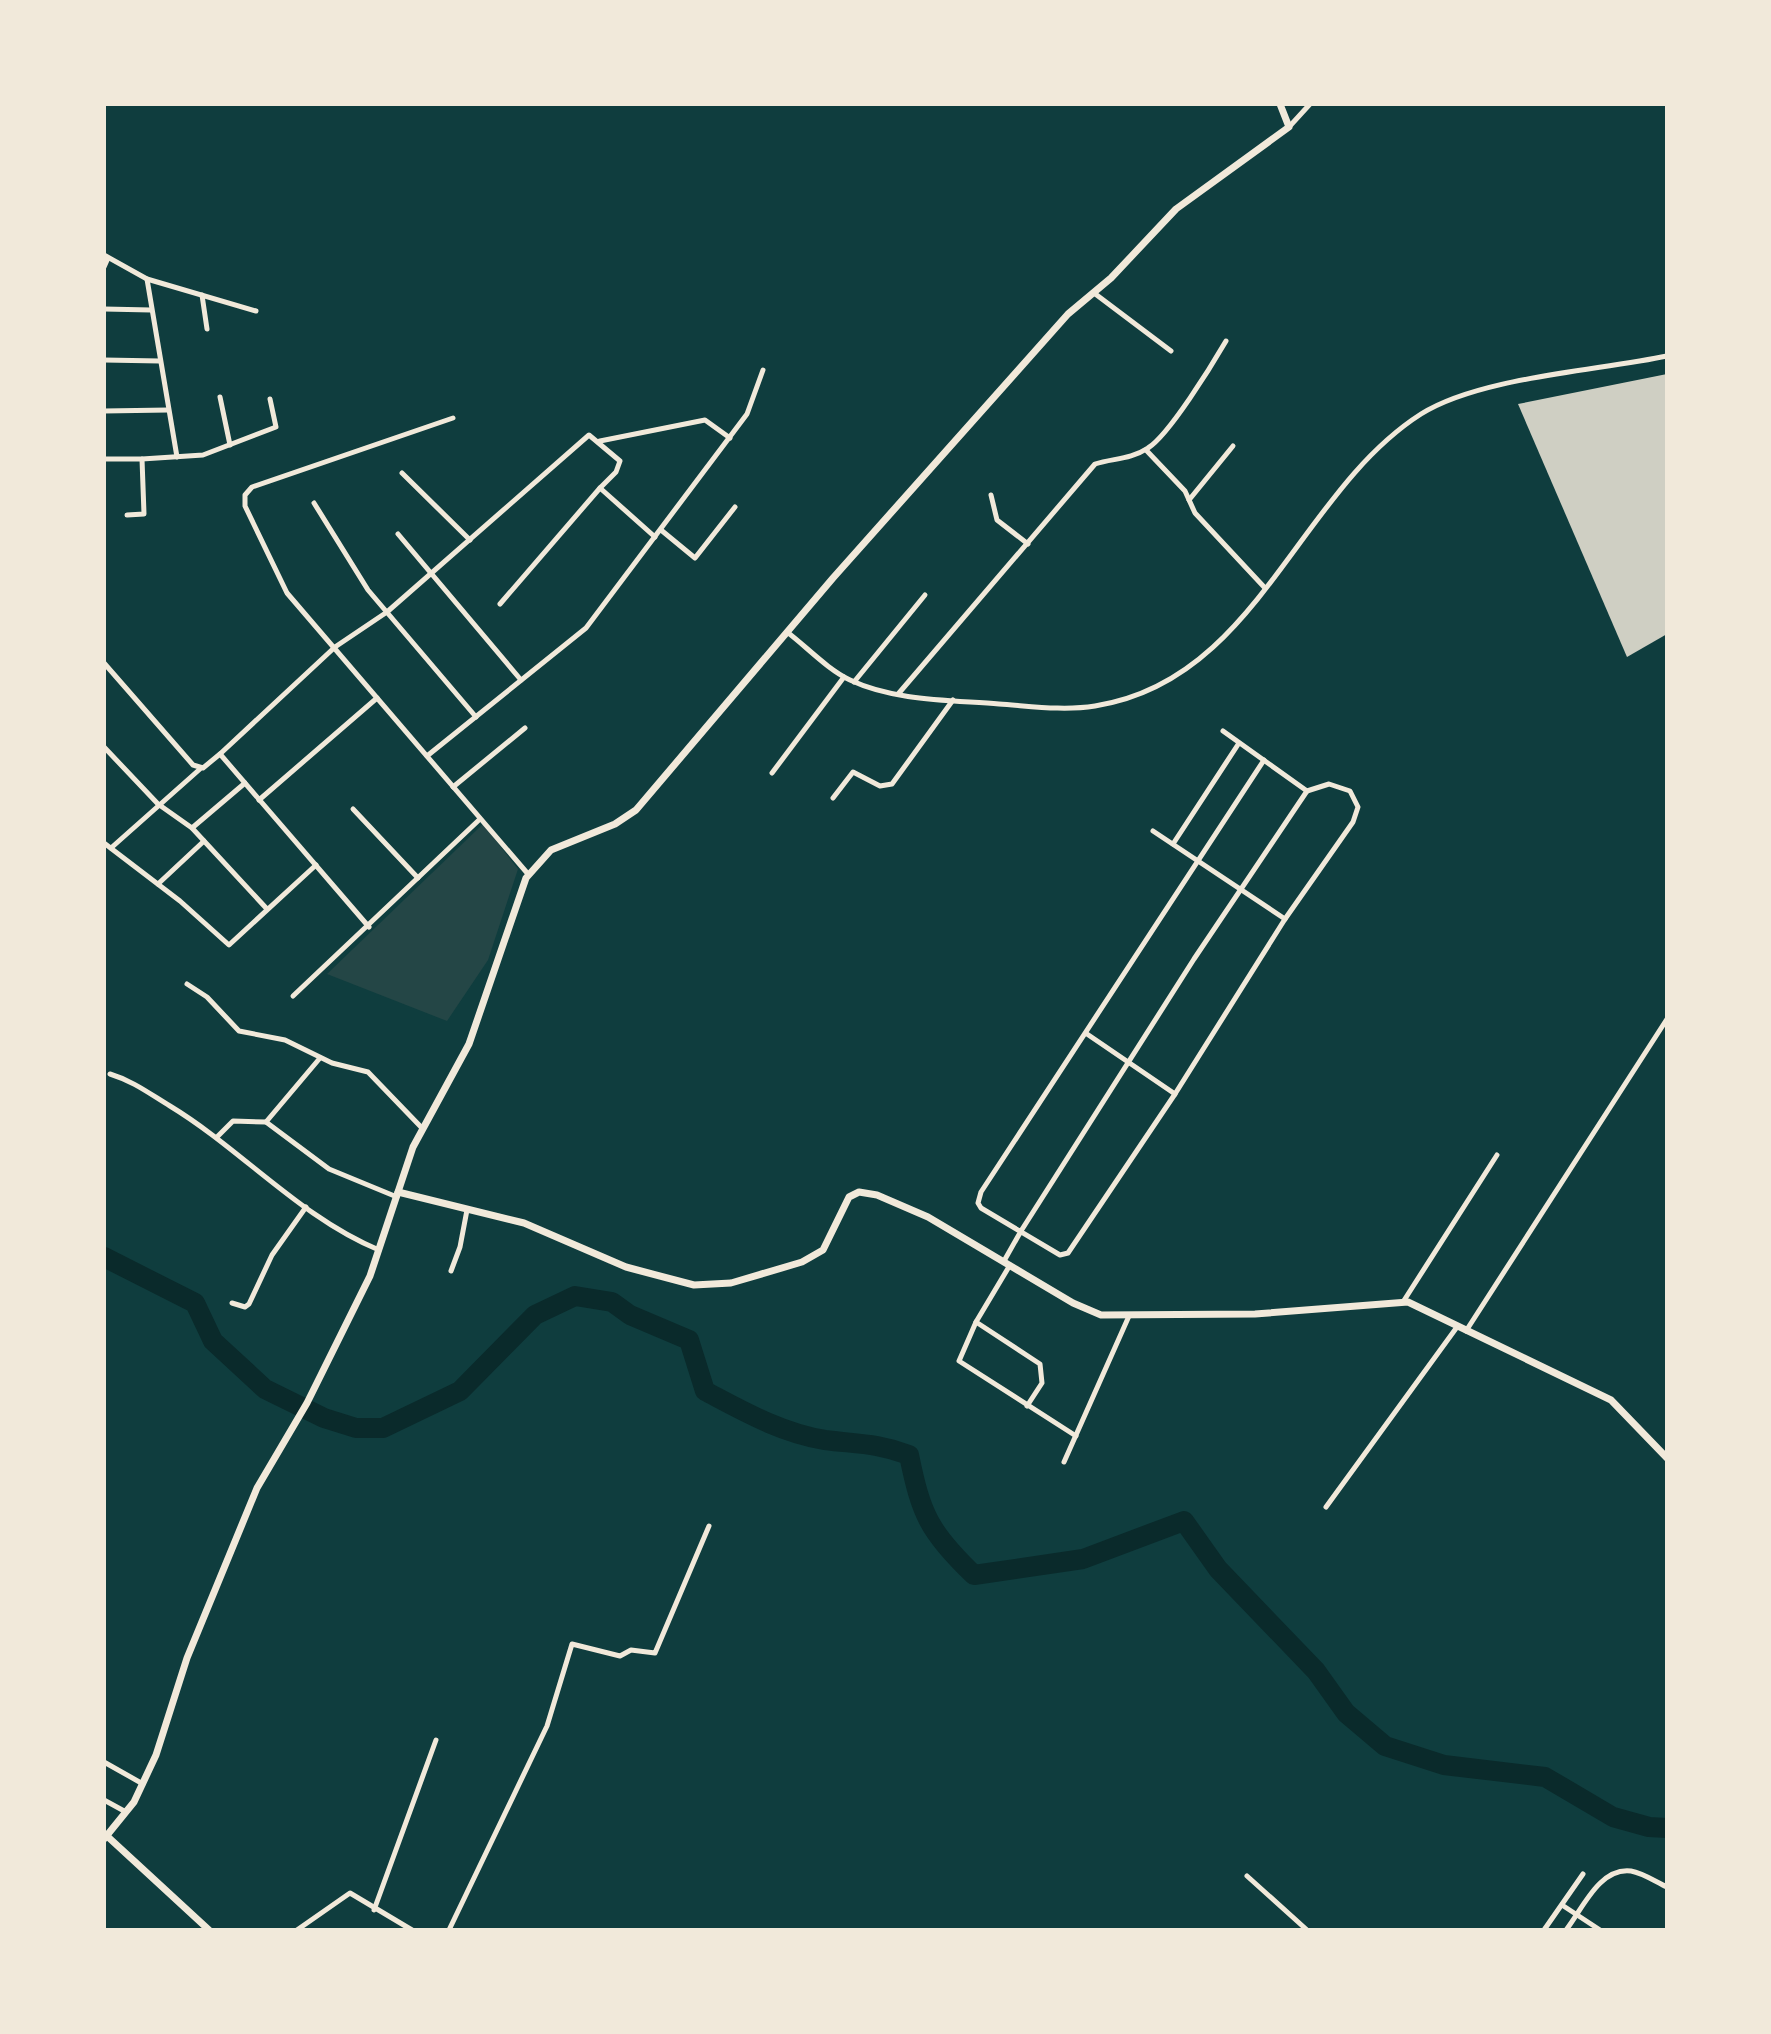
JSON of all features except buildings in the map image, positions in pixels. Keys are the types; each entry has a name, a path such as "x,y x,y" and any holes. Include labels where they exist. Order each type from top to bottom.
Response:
{"street":[{"path":"1280,104 1288,123"},
{"path":"209,1930 106,1837 127,1813 143,1784 163,1735 187,1658 251,1502 353,1314 380,1251 421,1127 461,1062 528,874 559,845 615,824 636,810 945,450 1008,385 1041,343 1176,209 1310,104"},
{"path":"104,267 106,256 147,279 256,311"},
{"path":"147,279 177,457"},
{"path":"1094,293 1171,351"},
{"path":"202,295 207,329"},
{"path":"104,309 151,310"},
{"path":"898,694 1095,464 1121,461 1146,450 1181,408 1226,341"},
{"path":"787,632 844,677 898,694 1078,708 1137,695 1219,644 1366,460 1424,412 1469,392 1667,356"},
{"path":"104,360 160,361"},
{"path":"427,756 586,628 751,408 763,370"},
{"path":"220,397 230,445"},
{"path":"104,459 203,455 276,427 270,399"},
{"path":"104,411 168,410"},
{"path":"453,418 252,487 245,495 245,506 281,582 528,874"},
{"path":"599,441 705,420 730,438"},
{"path":"111,848 158,804 220,754 335,647 387,612 587,436 599,441 620,461 616,472 500,604"},
{"path":"1189,500 1233,446"},
{"path":"1146,450 1189,500 1195,513 1265,588"},
{"path":"127,515 144,514 142,459"},
{"path":"402,473 470,540"},
{"path":"600,488 655,537"},
{"path":"991,495 997,520 1028,544"},
{"path":"314,503 368,590 476,717"},
{"path":"661,530 695,558 735,507"},
{"path":"398,534 521,680"},
{"path":"854,682 925,595"},
{"path":"104,663 200,769"},
{"path":"772,773 844,677"},
{"path":"259,800 377,698"},
{"path":"833,798 850,773 886,787 892,784 953,700"},
{"path":"453,787 525,728"},
{"path":"1223,731 1307,791"},
{"path":"1173,844 1239,743"},
{"path":"104,747 158,804 192,828 268,909"},
{"path":"220,754 369,927"},
{"path":"1076,1436 959,1361 976,1322 1021,1231 1307,791 1319,785 1343,786 1355,796 1358,807 1353,822 1285,919 1175,1094 1068,1253 1060,1255 1021,1231 981,1208 978,1199 1264,760"},
{"path":"192,828 245,783"},
{"path":"353,809 418,878"},
{"path":"293,996 480,819"},
{"path":"1153,831 1285,919"},
{"path":"158,884 204,841"},
{"path":"104,843 229,945 316,865"},
{"path":"187,984 207,997 239,1031 285,1040 320,1058 372,1074 421,1127"},
{"path":"1466,1332 1667,1019"},
{"path":"1087,1034 1175,1094"},
{"path":"266,1122 320,1058"},
{"path":"110,1074 140,1086 217,1137 306,1207 380,1251"},
{"path":"217,1137 226,1127 241,1119 266,1122 329,1169 398,1194 524,1223 634,1270 687,1284 710,1286 802,1262 823,1250 849,1197 859,1192 912,1209 1082,1308 1107,1316 1255,1314 1402,1303 1421,1307 1466,1332 1611,1400 1667,1458"},
{"path":"1402,1303 1497,1155"},
{"path":"232,1303 247,1305 272,1255 306,1207"},
{"path":"451,1271 460,1247 467,1210"},
{"path":"1064,1462 1129,1316"},
{"path":"976,1322 1040,1364 1042,1383 1027,1406"},
{"path":"1326,1507 1457,1327"},
{"path":"449,1930 547,1726 572,1644 620,1656 631,1650 653,1654 709,1526"},
{"path":"374,1910 436,1740"},
{"path":"104,1762 143,1784"},
{"path":"104,1800 127,1813"},
{"path":"1566,1930 1595,1887 1621,1872 1634,1871 1667,1887"},
{"path":"1544,1930 1583,1874"},
{"path":"1247,1876 1307,1930"},
{"path":"297,1930 348,1893 357,1895 374,1910 412,1930"},
{"path":"1562,1905 1600,1930"}],"shaded area":[{"path":"483,824 518,869 488,960 447,1021 327,974"}],"waterway":[{"path":"104,1257 195,1303 213,1341 265,1389 324,1418 356,1428 383,1428 460,1391 535,1315 575,1296 612,1302 630,1315 689,1340 705,1391 734,1406 778,1427 809,1437 877,1446 909,1455 918,1493 929,1521 974,1575 1083,1559 1184,1521 1218,1569 1316,1671 1346,1713 1385,1746 1444,1765 1545,1777 1613,1817 1649,1827 1667,1828"}]}
